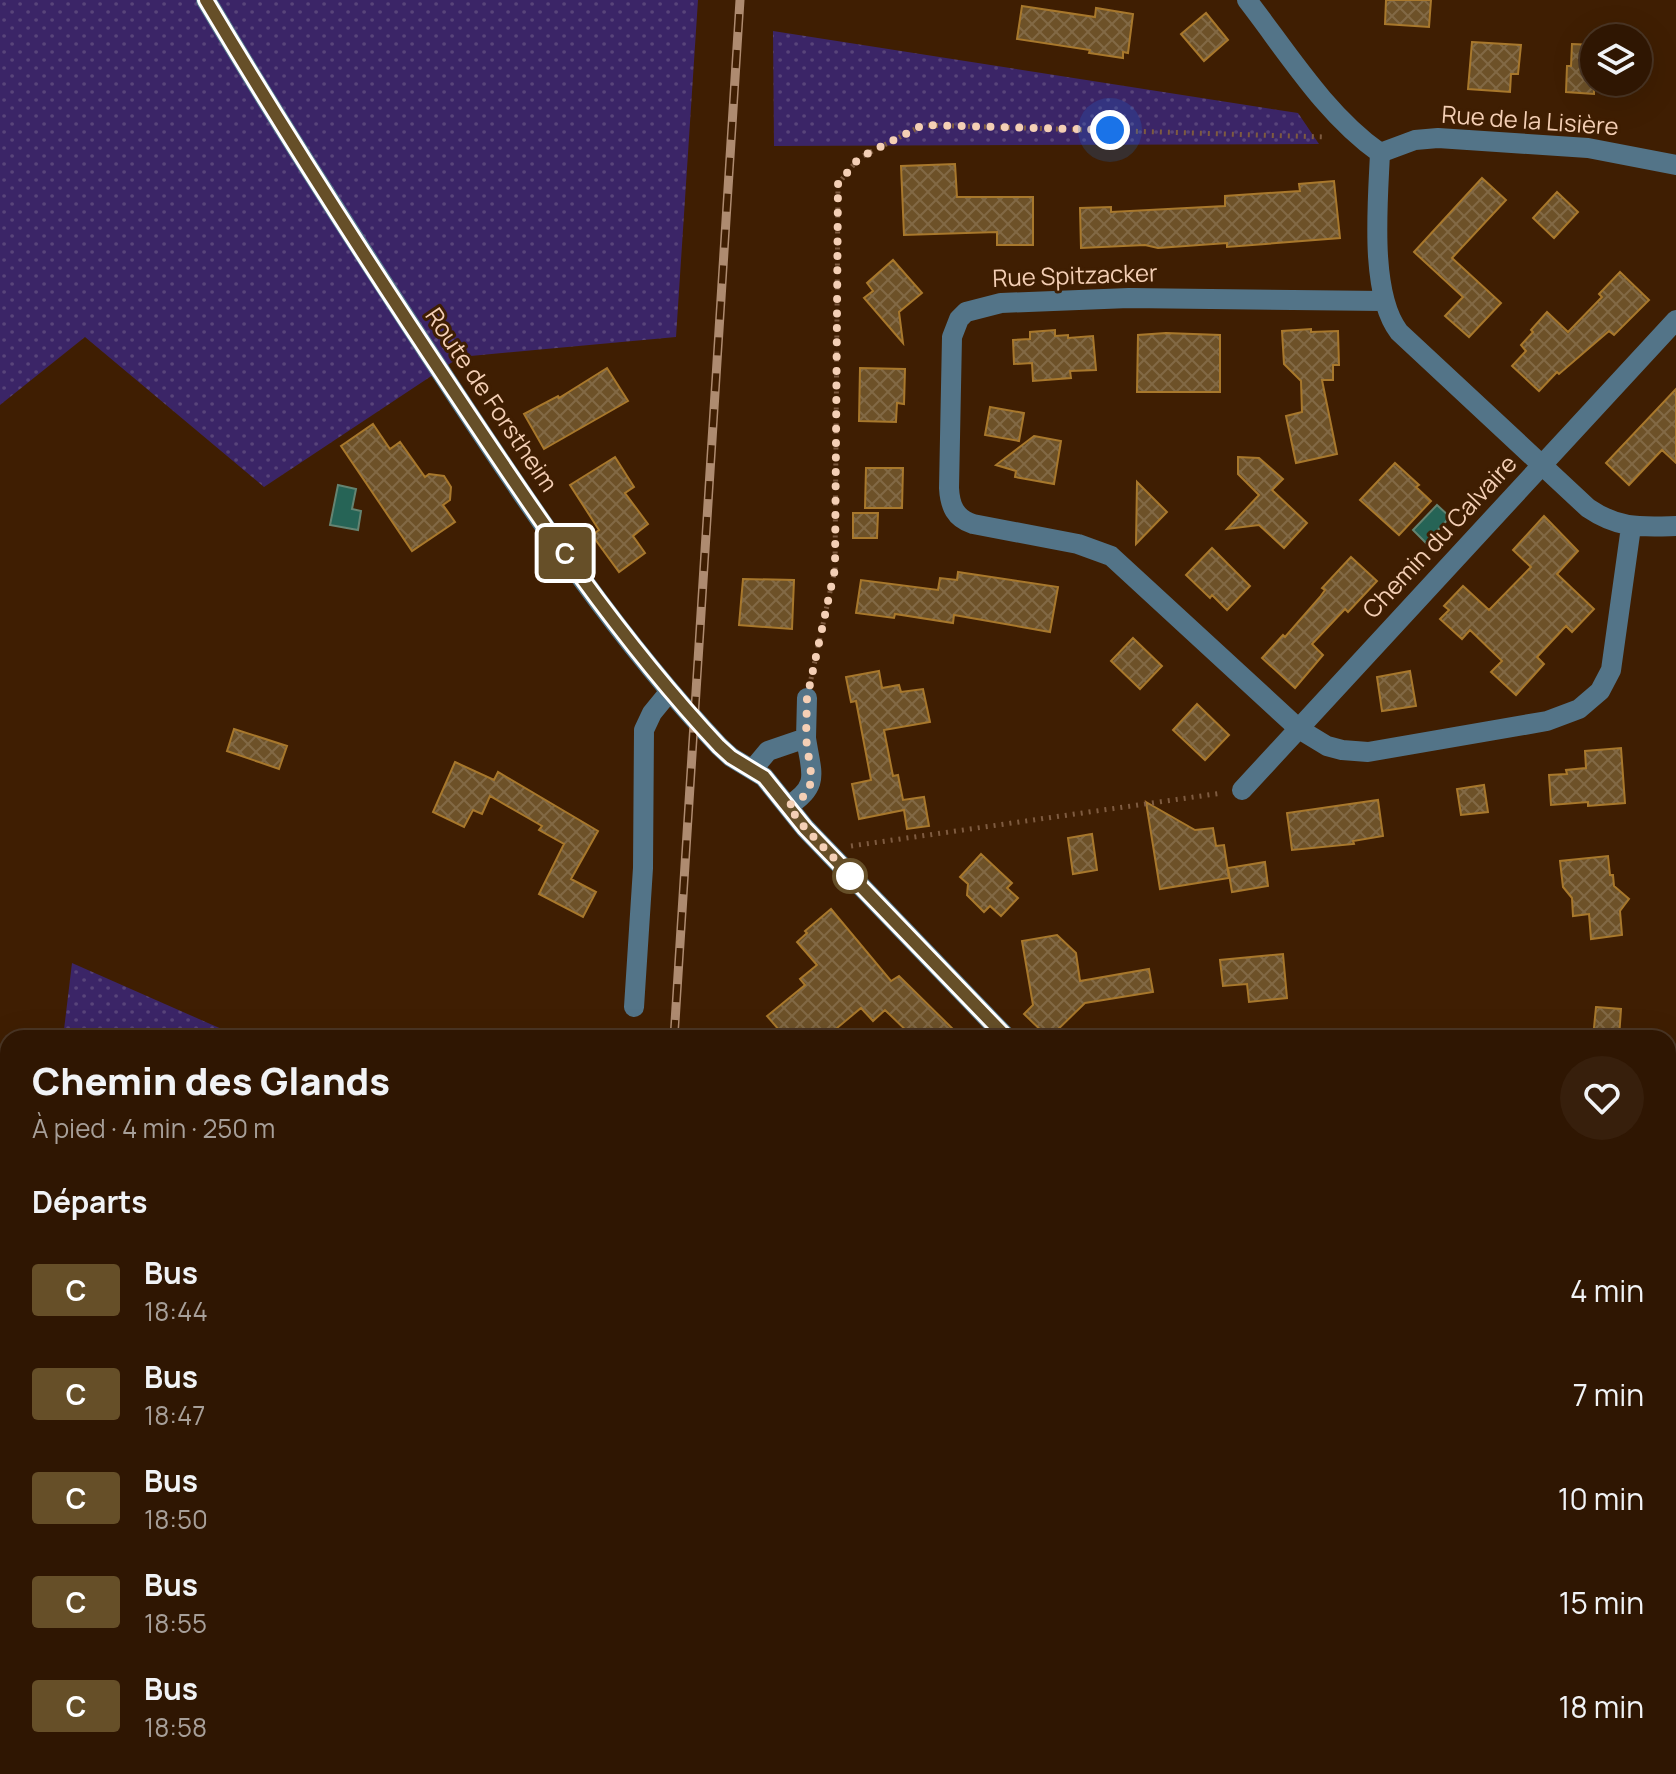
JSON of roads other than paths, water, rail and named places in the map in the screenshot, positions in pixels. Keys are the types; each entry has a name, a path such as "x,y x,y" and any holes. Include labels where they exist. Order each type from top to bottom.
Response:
{"street":[{"name":"Route de Forstheim","path":"206,0 363,254 511,477 605,609 670,691 731,757 764,777 827,851 999,1030"},
{"path":"1247,0 1333,112 1359,138 1380,153 1378,229 1383,301 1399,332 1588,508 1608,520 1631,527 1676,526"},
{"name":"Rue de la Lisière","path":"1380,153 1415,140 1454,139 1588,148 1676,165"},
{"name":"Rue Spitzacker","path":"1383,301 1129,298 1001,303 966,312 959,319 952,337 949,488 953,509 958,516 973,524 1068,541 1111,556 1299,729 1327,746 1368,752 1547,721 1579,709 1600,691 1611,670 1631,527"},
{"name":"Chemin du Calvaire","path":"1242,790 1676,320"},
{"path":"634,1007 643,868 644,730 652,713 670,691"},
{"path":"788,806 806,795 812,780 806,738 807,698"},
{"path":"753,769 768,751 806,738"}],"water":[{"path":"338,485 356,489 352,509 361,511 358,530 330,525"},
{"path":"1437,505 1450,517 1426,543 1413,530"}],"railway":[{"path":"675,1030 740,0"}]}
